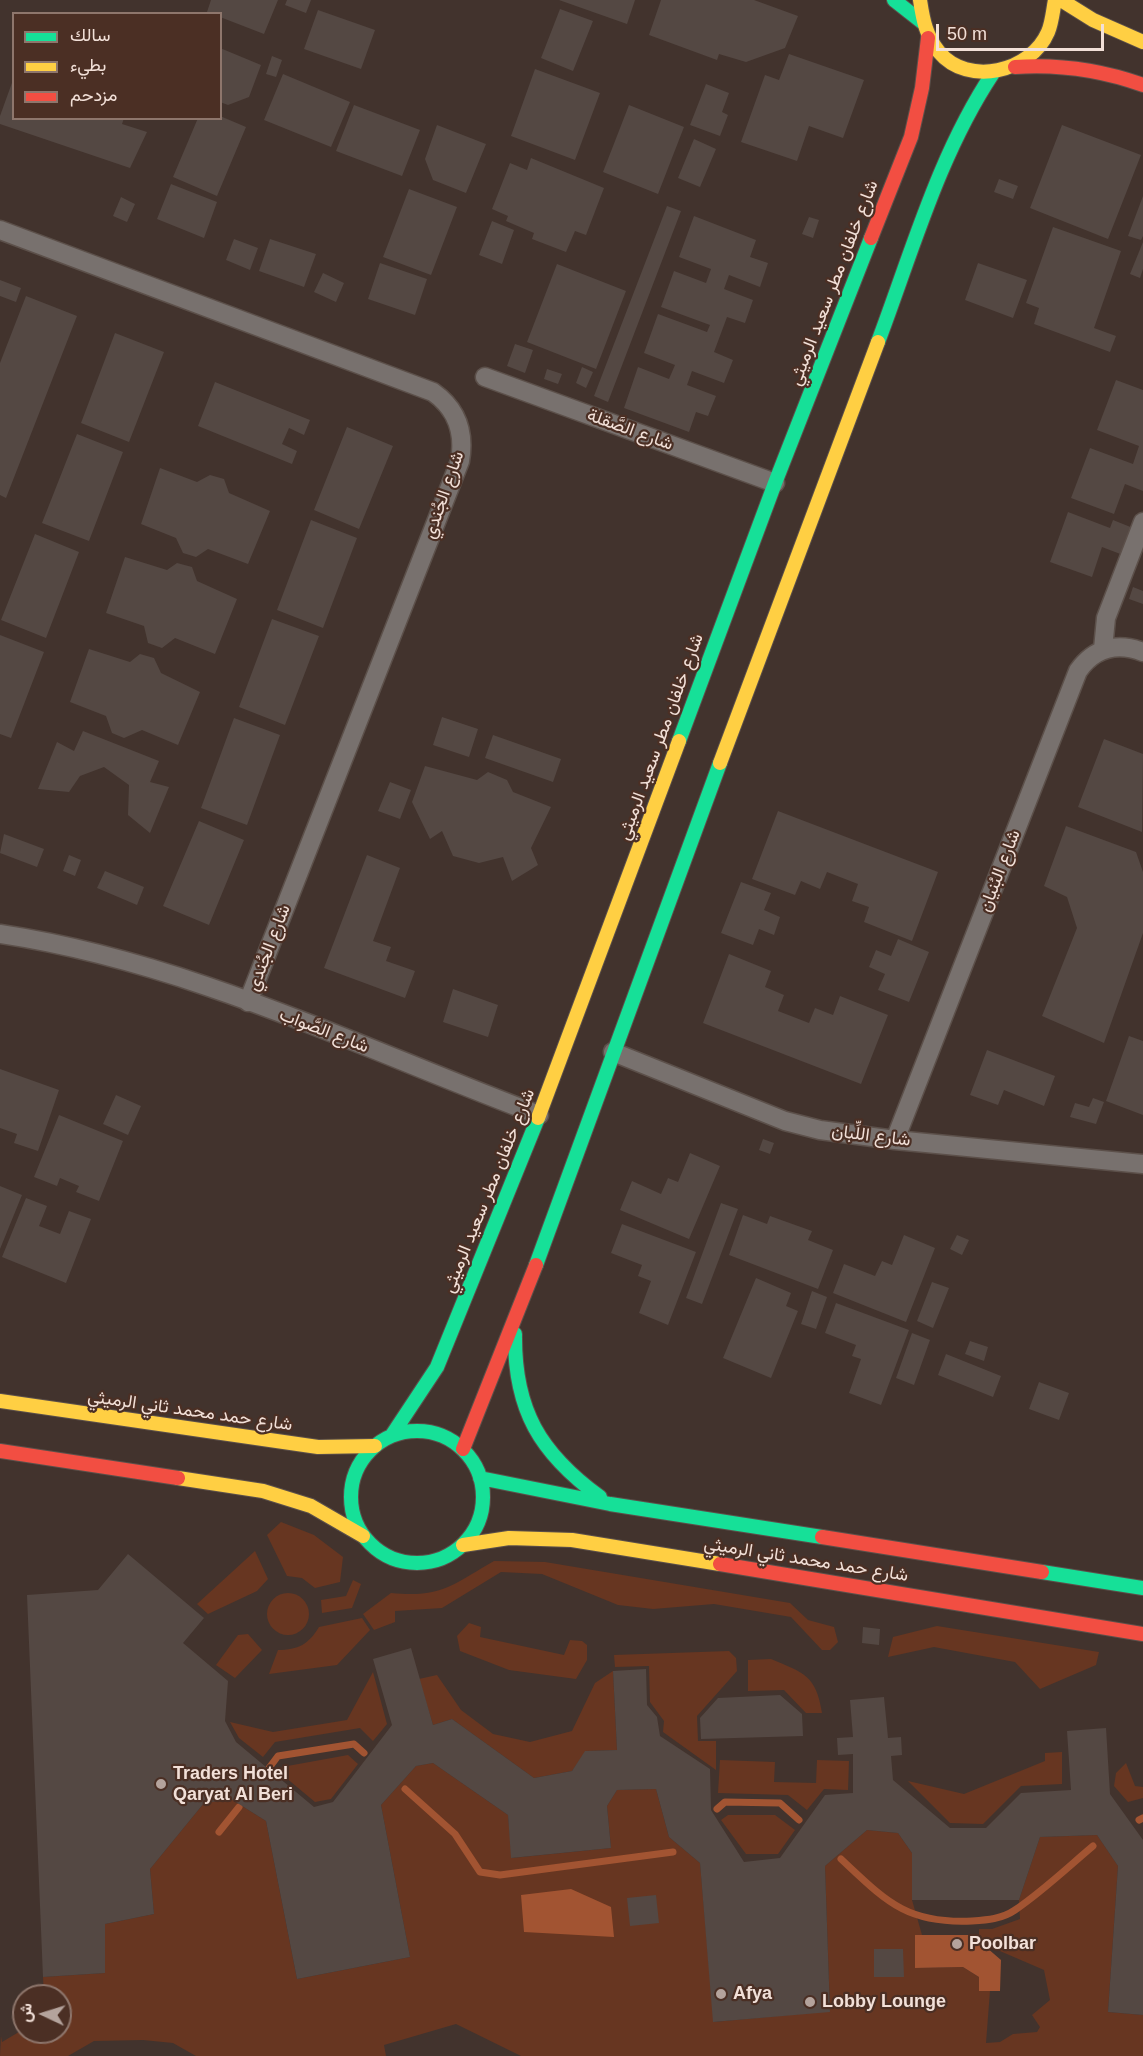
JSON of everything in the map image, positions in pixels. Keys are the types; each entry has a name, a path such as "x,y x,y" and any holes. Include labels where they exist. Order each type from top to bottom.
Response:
{"street":[{"path":"894,0 922,22"},
{"path":"920,0 922,22 928,38 940,54 955,65 973,72 993,73 1038,65 1084,68 1143,85"},
{"path":"1015,68 1034,55 1047,39 1054,18 1055,0"},
{"path":"1062,0 1093,20 1143,42"},
{"name":"شارع خلفان مطر سعيد الرميثي","path":"392,1435 437,1367 539,1115 775,483 911,137 922,88 928,38"},
{"path":"463,1449 517,1313 951,148 969,109 993,73"},
{"name":"شارع الجُندي","path":"0,230 433,392 444,400 457,420 462,435 460,461 248,1002"},
{"name":"شارع الصَّقلة","path":"485,377 775,483"},
{"path":"1143,522 1106,618 1103,650 1124,647 1143,652"},
{"name":"شارع البُنيان","path":"895,1140 1078,671 1093,655 1103,650"},
{"name":"شارع الصَّواب","path":"0,934 121,958 248,1002 539,1115"},
{"name":"شارع اللِّبان","path":"613,1052 785,1121 820,1130 895,1140 1143,1164"},
{"path":"517,1313 513,1359 522,1403 542,1445 572,1479 610,1504"},
{"name":"شارع حمد محمد ثاني الرميثي","path":"0,1401 318,1448 375,1446"},
{"path":"411,1431 430,1432 448,1438 463,1449 474,1462 480,1478 483,1496 481,1514 474,1531 463,1545 447,1556 429,1563 411,1564 392,1559 376,1550 363,1536 354,1518 352,1489 361,1461 375,1446 392,1435 411,1431"},
{"path":"0,1451 263,1491 311,1506 363,1536"},
{"name":"شارع حمد محمد ثاني الرميثي","path":"480,1478 610,1504 1143,1588"},
{"name":"شارع حمد محمد ثاني الرميثي","path":"463,1545 509,1538 572,1540 1143,1634"}],"shaded area":[{"path":"281,1522 314,1535 343,1557 340,1582 315,1588 302,1578 287,1576 267,1535"},
{"path":"255,1551 268,1579 257,1591 208,1614 197,1604"},
{"path":"494,1561 545,1562 790,1603 808,1620 834,1627 838,1642 830,1650 822,1650 791,1617 714,1604 653,1609 618,1605 542,1574 501,1572 442,1608 395,1611 395,1622 374,1630 363,1614 391,1593 423,1593 446,1588"},
{"path":"353,1580 361,1584 352,1608 322,1613 321,1600 346,1596"},
{"path":"288,1593 303,1599 309,1614 303,1629 288,1635 273,1629 267,1614 273,1599"},
{"path":"362,1618 370,1630 337,1665 269,1674 278,1650 302,1645 319,1627"},
{"path":"469,1623 481,1627 480,1637 564,1655 570,1640 582,1641 587,1645 587,1660 576,1679 509,1670 460,1651 457,1636"},
{"path":"937,1626 1099,1652 1096,1665 1040,1689 1015,1662 934,1647 888,1657 893,1637"},
{"path":"248,1634 262,1650 235,1678 216,1665 238,1635"},
{"path":"729,1651 736,1658 737,1671 697,1716 698,1741 716,1741 716,1770 663,1732 664,1721 650,1702 649,1666 615,1667 614,1655"},
{"path":"771,1659 807,1677 816,1690 822,1713 806,1713 784,1690 748,1691 748,1660"},
{"path":"613,1671 617,1750 586,1751 572,1771 534,1778 452,1719 433,1725 419,1679 437,1675 461,1710 493,1734 530,1742 572,1731 595,1683"},
{"path":"373,1672 387,1724 373,1741 360,1728 275,1742 263,1757 239,1738 230,1722 273,1732 347,1720"},
{"path":"1062,1752 1062,1784 1021,1786 983,1824 950,1823 908,1781 964,1794 1045,1761 1045,1753"},
{"path":"348,1755 358,1764 331,1799 315,1802 279,1772 282,1767"},
{"path":"720,1760 775,1762 774,1782 816,1783 817,1760 849,1761 848,1790 824,1789 807,1810 788,1795 718,1793"},
{"path":"433,1763 508,1815 512,1858 611,1848 607,1806 617,1790 656,1789 669,1837 700,1863 714,2022 830,2011 825,1866 867,1830 898,1833 912,1853 912,1900 922,1935 915,1935 915,1968 963,1967 979,1977 979,1991 990,1991 986,2043 1000,2042 1013,2034 1037,2032 1040,2027 1032,2015 1050,2000 1044,1970 979,1942 979,1929 992,1929 1020,1919 1019,1900 1040,1837 1097,1835 1118,1866 1108,2012 1143,2015 1143,2056 521,2056 456,2024 384,2045 386,2056 196,2056 173,2043 143,2040 94,2041 68,2056 0,2056 1,2036 2,2042 12,2036 12,2044 72,2044 72,1984 43,1984 43,1977 105,1973 105,1924 154,1914 150,1869 204,1803 231,1799 266,1821 297,1979 410,1957 381,1805 416,1766"},
{"path":"1126,1763 1135,1786 1143,1787 1143,1798 1128,1802 1114,1786 1116,1773"},
{"path":"728,1815 775,1815 795,1830 778,1854 746,1854 721,1820"},
{"path":"571,1889 611,1907 614,1937 524,1932 521,1895"},
{"path":"915,1935 972,1935 1001,1960 1000,1991 979,1991 979,1977 963,1967 915,1968"}],"building":[{"path":"211,0 278,0 264,34 222,18 222,12 207,12"},
{"path":"287,0 311,0 306,13 285,5"},
{"path":"559,0 635,0 627,24"},
{"path":"661,0 754,0 798,16 785,48 746,62 719,54 717,60 649,35"},
{"path":"560,9 593,21 573,71 541,58"},
{"path":"318,10 375,30 361,69 304,49"},
{"path":"222,49 261,65 249,97 228,105 222,103"},
{"path":"789,54 864,80 843,138 809,126 797,161 741,142 765,75 779,80"},
{"path":"272,56 282,60 276,77 266,74"},
{"path":"535,69 600,93 575,160 511,136"},
{"path":"283,74 350,102 331,147 264,120"},
{"path":"12,83 12,120 123,120 122,124 147,132 130,168 0,124 0,116"},
{"path":"706,84 729,93 722,112 728,115 720,136 690,125"},
{"path":"354,105 420,130 402,176 336,151"},
{"path":"629,105 684,127 658,194 603,172"},
{"path":"222,117 246,127 217,196 173,177 197,120 222,120"},
{"path":"437,125 486,144 466,193 433,180 425,159"},
{"path":"1062,125 1141,155 1108,239 1030,208"},
{"path":"694,139 716,149 700,187 678,178"},
{"path":"531,158 604,188 586,235 575,231 566,252 532,239 534,233 506,221 508,216 492,209 510,163 527,170"},
{"path":"999,179 1018,186 1013,199 994,192"},
{"path":"171,184 217,202 204,238 157,219"},
{"path":"409,189 457,207 431,275 383,257"},
{"path":"1143,196 1143,236 1141,240 1128,236"},
{"path":"121,197 135,204 127,222 113,216"},
{"path":"667,206 681,211 608,402 594,396"},
{"path":"694,216 756,240 750,257 768,263 760,287 729,275 724,289 753,300 745,323 727,317 714,352 733,360 724,383 692,371 687,385 716,396 708,416 696,412 689,432 624,408 638,367 669,379 675,365 644,353 658,314 707,332 710,325 661,307 674,271 706,283 711,269 679,257"},
{"path":"809,217 819,220 813,238 802,234"},
{"path":"492,221 514,230 502,264 479,255"},
{"path":"1053,227 1121,251 1094,328 1116,336 1110,352 1034,324 1039,308 1026,303"},
{"path":"234,239 258,248 250,270 226,260"},
{"path":"270,239 316,254 304,287 259,271"},
{"path":"1143,242 1143,269 1140,278 1130,274"},
{"path":"380,263 427,279 415,315 368,299"},
{"path":"978,263 1027,280 1013,318 965,300"},
{"path":"557,264 626,291 596,369 527,342"},
{"path":"323,273 344,283 336,302 314,292"},
{"path":"0,280 21,288 16,302 0,296"},
{"path":"26,296 77,316 6,498 0,495 0,363"},
{"path":"115,333 164,352 129,442 81,423"},
{"path":"515,344 533,350 525,373 507,366"},
{"path":"582,367 593,372 586,388 576,383"},
{"path":"547,369 562,374 558,384 544,379"},
{"path":"1116,380 1143,390 1143,491 1125,484 1114,514 1071,498 1090,448 1133,464 1139,446 1097,430"},
{"path":"215,382 310,420 304,435 289,428 282,444 297,451 292,464 198,426"},
{"path":"347,427 393,446 359,529 314,510"},
{"path":"77,434 123,452 89,541 42,523"},
{"path":"160,468 197,482 210,475 224,479 229,493 270,511 248,564 208,549 196,557 183,553 176,538 141,524"},
{"path":"1068,512 1110,528 1113,520 1133,528 1123,555 1102,547 1092,577 1050,562"},
{"path":"311,520 357,538 323,628 277,610"},
{"path":"35,534 79,552 46,638 1,620"},
{"path":"125,557 167,570 177,563 192,567 197,581 237,599 215,654 175,638 162,648 148,643 144,626 106,613"},
{"path":"1133,587 1143,591 1143,604 1129,599"},
{"path":"272,619 319,636 285,725 239,707"},
{"path":"0,635 44,652 11,738 0,734"},
{"path":"89,649 130,662 140,654 154,658 161,673 200,692 178,745 142,730 124,738 112,733 106,716 70,702"},
{"path":"442,717 478,729 469,757 433,745"},
{"path":"234,718 280,735 247,825 201,808"},
{"path":"83,731 159,761 150,782 169,787 150,833 128,815 129,785 104,767 80,776 69,792 38,789 57,742 74,751"},
{"path":"493,735 561,759 553,782 485,758"},
{"path":"1104,739 1143,754 1142,832 1078,807"},
{"path":"425,766 477,780 488,772 507,780 513,792 551,807 531,848 538,865 512,881 503,857 479,863 453,856 442,831 430,839 412,802"},
{"path":"390,782 411,790 400,819 378,811"},
{"path":"778,811 938,872 912,941 864,922 869,907 852,901 858,884 827,872 820,889 801,881 795,895 752,879"},
{"path":"199,821 244,840 209,925 163,906"},
{"path":"1066,826 1136,852 1143,872 1143,933 1104,1043 1042,1016 1077,928 1067,897 1044,886"},
{"path":"4,834 44,849 37,867 0,853"},
{"path":"69,855 81,860 75,876 63,871"},
{"path":"367,855 400,868 373,941 391,947 386,961 415,971 405,998 324,968"},
{"path":"105,871 144,887 137,905 97,888"},
{"path":"741,882 771,893 764,910 780,917 774,935 759,929 753,945 721,933"},
{"path":"898,939 929,952 909,1002 878,990 885,974 869,967 876,950 891,956"},
{"path":"729,954 771,971 765,987 784,995 778,1011 809,1023 815,1008 833,1015 840,996 888,1015 861,1084 703,1023"},
{"path":"453,989 498,1005 488,1037 443,1022"},
{"path":"1129,1036 1143,1041 1143,1115 1106,1101"},
{"path":"987,1050 1055,1076 1044,1106 1004,1090 998,1105 970,1095"},
{"path":"0,1069 59,1090 38,1151 14,1143 17,1134 0,1128"},
{"path":"116,1095 141,1106 128,1135 103,1124"},
{"path":"1093,1098 1104,1102 1096,1124 1070,1117 1075,1103 1089,1107"},
{"path":"59,1115 123,1141 99,1201 76,1192 79,1186 60,1178 57,1186 34,1177"},
{"path":"763,1139 774,1143 770,1154 759,1150"},
{"path":"690,1153 720,1166 689,1239 620,1210 632,1181 661,1194 668,1178 678,1182"},
{"path":"0,1186 22,1195 0,1249"},
{"path":"26,1198 47,1206 39,1226 60,1234 69,1211 91,1219 66,1283 2,1257"},
{"path":"721,1203 738,1209 702,1304 686,1298"},
{"path":"743,1215 767,1224 770,1216 812,1231 808,1240 833,1250 818,1289 729,1255"},
{"path":"622,1224 696,1252 668,1325 639,1313 651,1281 638,1276 642,1265 611,1253"},
{"path":"904,1235 935,1248 906,1322 833,1293 844,1264 875,1276 882,1261 892,1265"},
{"path":"957,1235 969,1240 962,1255 950,1249"},
{"path":"756,1278 791,1293 786,1306 798,1311 771,1378 723,1358"},
{"path":"932,1282 949,1288 933,1328 917,1321"},
{"path":"812,1291 827,1297 816,1329 801,1324"},
{"path":"836,1303 909,1330 881,1405 849,1393 861,1359 852,1356 856,1345 825,1333"},
{"path":"912,1333 930,1340 914,1385 896,1378"},
{"path":"970,1341 988,1347 984,1361 965,1354"},
{"path":"946,1354 1001,1376 993,1397 938,1375"},
{"path":"1039,1382 1069,1393 1059,1420 1029,1409"},
{"name":"Traders Hotel Qaryat Al Beri","path":"128,1554 204,1618 183,1643 228,1681 225,1721 236,1742 314,1807 333,1802 392,1725 373,1659 411,1648 433,1725 452,1719 534,1778 572,1771 585,1751 617,1750 613,1671 646,1669 647,1705 657,1717 660,1736 710,1769 711,1810 744,1862 780,1858 825,1795 853,1793 853,1754 838,1755 837,1738 853,1737 850,1700 884,1697 888,1738 901,1737 902,1755 891,1756 893,1780 950,1828 986,1828 1021,1793 1071,1790 1067,1731 1106,1728 1110,1794 1143,1840 1143,2015 1108,2012 1118,1866 1097,1835 1040,1837 1019,1900 912,1900 912,1853 898,1833 867,1830 825,1866 830,2012 713,2022 700,1863 669,1837 656,1789 617,1790 607,1806 611,1848 511,1858 508,1815 433,1763 416,1766 381,1805 410,1957 297,1979 266,1821 231,1799 204,1803 150,1869 154,1914 105,1924 105,1973 43,1977 27,1595 98,1590"},
{"path":"863,1627 880,1629 879,1645 862,1643"},
{"path":"780,1695 802,1714 803,1736 701,1739 700,1718 718,1698"},
{"path":"656,1895 659,1923 630,1926 627,1898"},
{"path":"874,1949 903,1949 904,1977 874,1977"}],"waterway":[{"path":"269,1768 278,1756 354,1744 364,1753"},
{"path":"405,1789 455,1834 480,1872 500,1875 673,1852"},
{"path":"717,1809 725,1802 780,1803 799,1820"},
{"path":"219,1832 239,1807"},
{"path":"1139,1820 1143,1818"},
{"path":"841,1859 885,1898 913,1914 949,1921 972,1921 1000,1917 1015,1910 1093,1846"}],"traffic: fast":[{"path":"894,0 922,22"},
{"path":"878,342 942,170 974,104 993,73"},
{"path":"679,741 775,483 871,238"},
{"path":"536,1265 720,763"},
{"path":"392,1435 437,1367 538,1118"},
{"path":"515,1334 519,1385 535,1428 561,1464 600,1497"},
{"path":"417,1431 442,1436 464,1450 478,1472 483,1497 478,1522 464,1544 442,1558 417,1563 392,1558 370,1544 356,1522 351,1497 356,1472 370,1450 392,1436 417,1431"},
{"path":"480,1478 610,1504 822,1537"},
{"path":"1042,1572 1143,1588"}],"traffic: slow":[{"path":"920,0 926,28 939,52 951,63 982,72 1014,65 1028,57 1040,46 1048,32 1055,0"},
{"path":"1061,0 1093,20 1143,42"},
{"path":"720,763 878,342"},
{"path":"538,1118 679,741"},
{"path":"0,1401 318,1447 375,1446"},
{"path":"178,1478 263,1491 311,1506 363,1536"},
{"path":"463,1545 509,1538 572,1540 720,1564"}],"traffic: jam":[{"path":"871,238 911,137 922,88 928,38"},
{"path":"1015,67 1048,66 1080,69 1112,75 1143,85"},
{"path":"463,1449 536,1265"},
{"path":"0,1451 178,1478"},
{"path":"822,1537 1042,1572"},
{"path":"720,1564 1143,1634"}],"place":[{"name":"Traders Hotel Qaryat Al Beri","path":"161,1784"},
{"name":"Poolbar","path":"957,1944"},
{"name":"Afya","path":"721,1994"},
{"name":"Lobby Lounge","path":"810,2002"}]}
